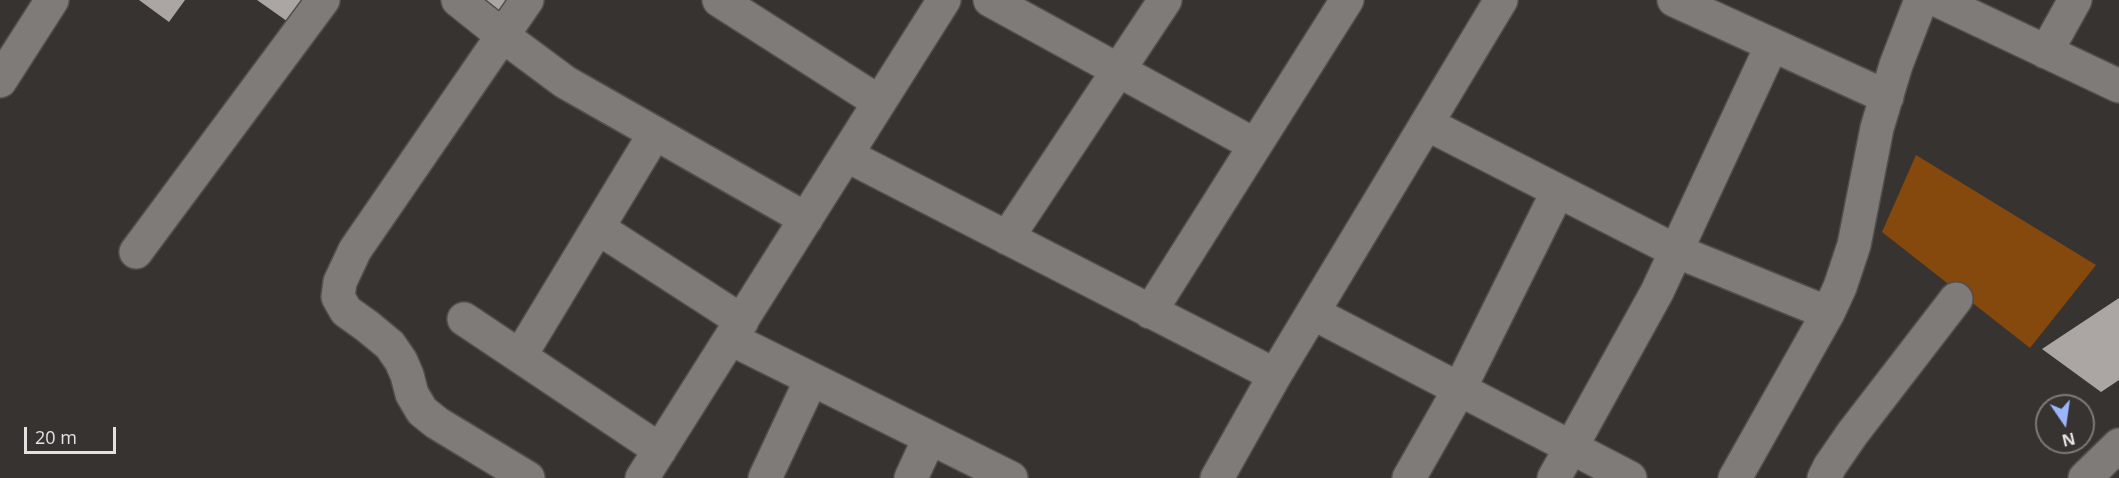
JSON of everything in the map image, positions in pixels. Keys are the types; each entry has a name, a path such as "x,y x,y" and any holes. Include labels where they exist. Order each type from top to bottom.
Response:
{"street":[{"path":"0,81 52,0"},
{"path":"136,252 323,0"},
{"path":"458,0 565,82 806,219"},
{"path":"526,0 356,250 340,282 338,297 346,311 390,345 401,361 412,394 422,411 437,423 528,478"},
{"path":"719,0 879,102"},
{"path":"642,478 944,0"},
{"path":"990,0 1255,145"},
{"path":"1007,238 1165,0"},
{"path":"1150,312 1347,0"},
{"path":"1217,478 1275,375 1501,0"},
{"path":"1674,0 1887,97"},
{"path":"1735,478 1828,313 1840,287 1854,245 1877,128 1896,65 1921,0"},
{"path":"1937,0 2119,86"},
{"path":"2046,51 2074,0"},
{"path":"1554,478 1657,292 1772,45"},
{"path":"1426,124 1676,251 1828,313"},
{"path":"520,356 656,133"},
{"path":"846,155 1275,375"},
{"path":"1409,478 1460,390 1558,191"},
{"path":"598,228 736,330 811,380 1011,478"},
{"path":"1824,478 1852,434 1956,299"},
{"path":"1313,313 1630,478"},
{"path":"464,319 660,450"},
{"path":"765,478 811,380"},
{"path":"911,478 929,439"},
{"path":"2085,478 2119,446"}],"shaded area":[{"path":"1916,155 2096,265 2030,348 1882,232"}],"building":[{"path":"139,0 185,0 169,22"},
{"path":"257,0 309,0 291,24"},
{"path":"482,0 508,0 500,12"},
{"path":"2119,298 2119,380 2101,392 2042,349"}]}
